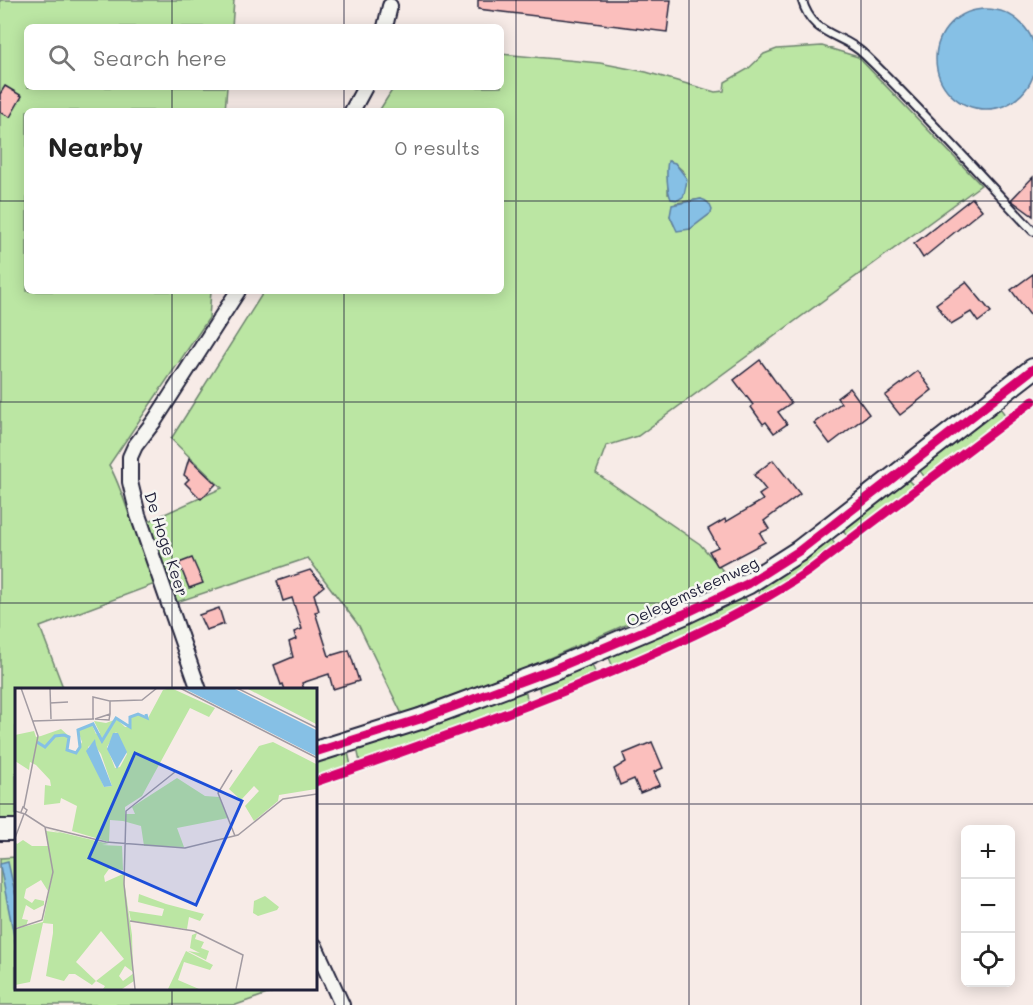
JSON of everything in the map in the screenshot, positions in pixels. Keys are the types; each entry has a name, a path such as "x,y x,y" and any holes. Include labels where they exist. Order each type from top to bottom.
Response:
{"street":[{"path":"387,24 390,6"},
{"path":"354,108 363,90"},
{"name":"De Hoge Keer","path":"198,688 138,515 130,482 130,457 135,446 155,420 236,294"},
{"name":"Oelegemsteenweg","path":"316,752 420,719 554,669 684,614 747,584 799,551 1033,369"},
{"path":"316,948 342,1005"}],"lane":[{"path":"802,0 809,20 863,52 1033,231"}],"green space":[{"path":"0,0 234,0 232,24 24,24 24,90 227,90 225,108 24,108 24,294 211,294 209,318 109,465 134,528 222,488 171,439 262,294 504,294 504,108 381,108 392,90 504,90 504,54 600,63 646,72 715,92 724,91 725,82 748,69 764,54 777,49 822,46 858,57 981,185 638,436 606,446 596,473 700,544 730,579 522,670 402,714 359,626 308,558 174,603 152,585 40,627 63,688 15,688 15,820 0,820","holes":["669,161 684,172 684,194 668,194","701,199 711,213 690,229 674,225 670,216 676,203"]},
{"path":"1000,408 1006,416 926,479 920,471"},
{"path":"908,480 915,487 847,536 842,530"},
{"path":"830,537 836,546 761,596 756,588"},
{"path":"744,595 748,604 705,627 613,667 608,655"},
{"path":"591,663 596,674 545,696 541,694 540,684"},
{"path":"525,690 528,702 360,762 357,748 419,729"},
{"path":"348,752 351,766 316,779 316,762"},
{"path":"15,857 15,990 278,990 236,1005 0,1005 0,858"}],"water":[{"path":"976,10 996,10 1014,17 1028,31 1032,40 1034,72 1028,87 1014,101 996,108 976,108 958,101 944,87 937,69 937,49 944,31 958,17"},
{"path":"668,161 675,163 687,179 683,197 678,200 671,199 667,180"},
{"path":"701,199 709,204 711,213 690,229 677,231 670,216 672,205"},
{"path":"8,862 15,893 15,941 0,866"}],"building":[{"path":"478,0 671,0 667,32 478,9"},
{"path":"5,86 22,96 10,117 0,112 0,94"},
{"path":"1033,177 1033,216 1011,200"},
{"path":"972,198 982,210 923,258 914,244"},
{"path":"1033,274 1033,319 1011,290"},
{"path":"966,282 991,312 978,322 971,312 951,324 936,304"},
{"path":"760,360 791,403 778,412 787,424 774,433 766,422 763,424 751,407 753,405 734,380"},
{"path":"918,371 932,390 900,415 885,396"},
{"path":"850,388 869,414 830,444 814,423 841,403 837,398"},
{"path":"189,458 216,484 201,499 185,483 189,479 184,475"},
{"path":"773,460 800,494 764,521 769,529 760,533 765,542 718,567 709,551 718,547 708,529 725,519 726,522 763,500 759,495 766,490 754,475"},
{"path":"192,558 203,583 189,588 179,563"},
{"path":"310,570 324,586 314,594 319,611 315,612 329,656 349,650 359,681 333,689 329,674 302,683 303,688 284,688 283,684 281,685 274,665 293,657 289,642 296,639 294,632 302,629 292,598 283,601 277,581"},
{"path":"219,608 224,624 206,630 199,615"},
{"path":"652,742 663,768 654,772 660,785 640,793 634,779 620,785 614,769 626,762 623,754"}],"cycle path":[{"path":"316,752 420,719 554,669 684,614 747,584 799,551 1033,369"},
{"path":"316,782 465,729 576,686 664,649 738,613 810,570 1033,401"}]}
